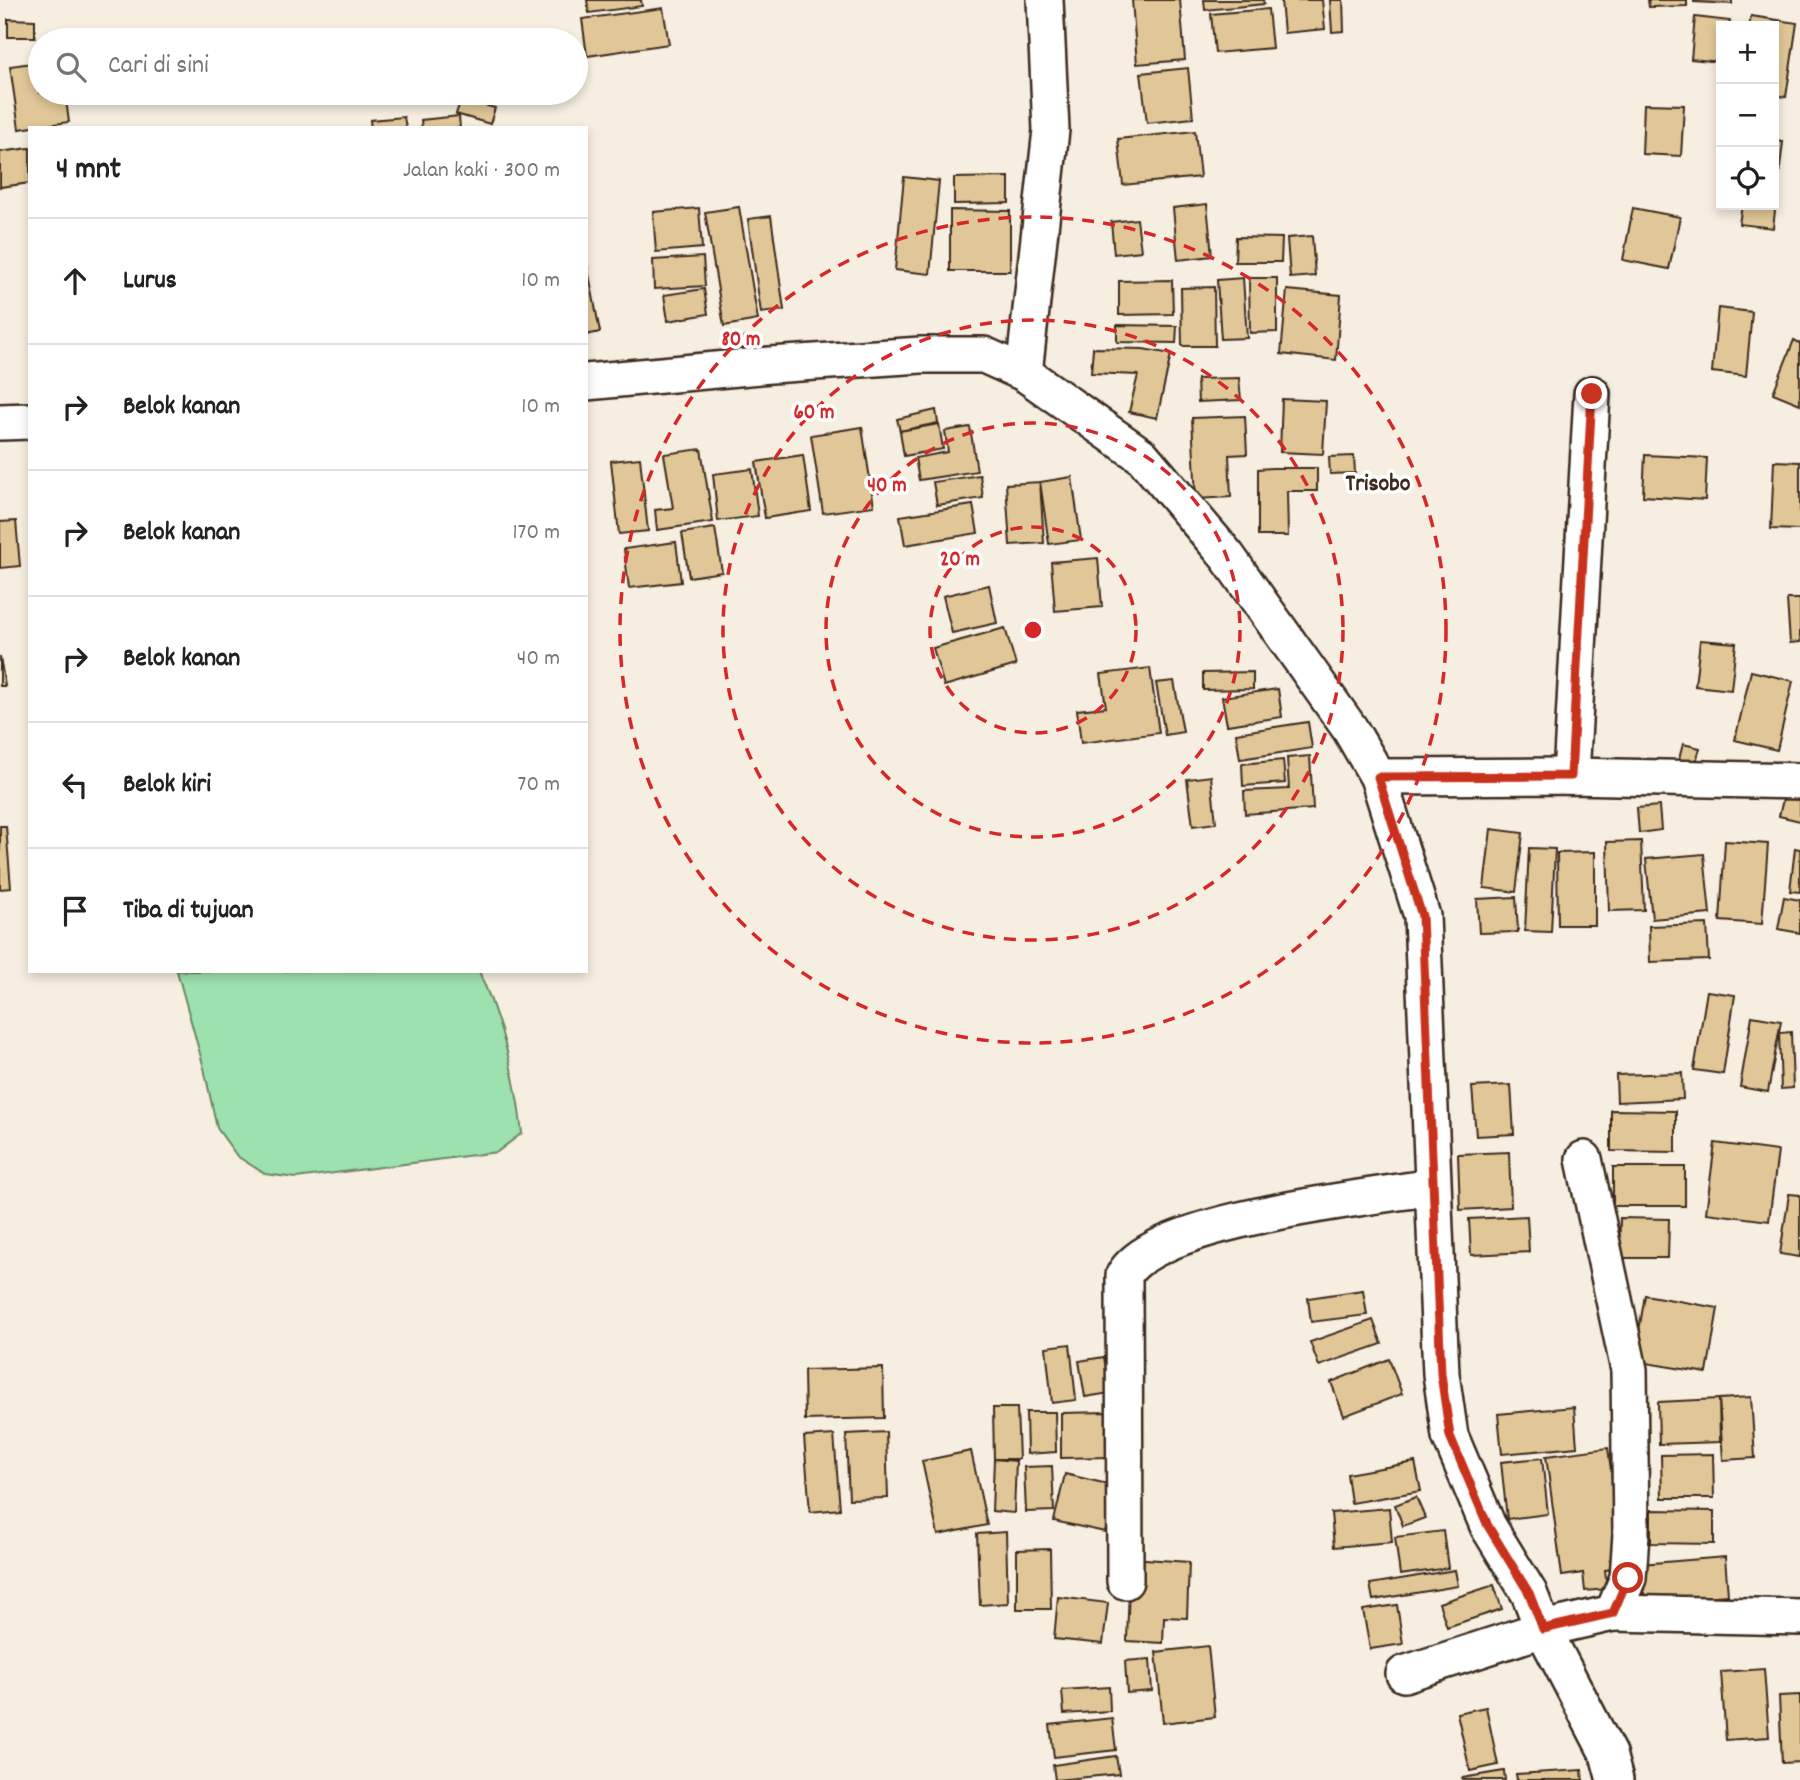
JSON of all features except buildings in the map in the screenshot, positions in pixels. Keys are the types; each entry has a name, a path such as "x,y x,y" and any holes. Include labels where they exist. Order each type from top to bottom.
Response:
{"street":[{"path":"1024,373 1051,130 1045,0"},
{"path":"588,382 921,355 984,355 1024,373 1142,456 1227,556 1350,729 1378,777 1422,916 1441,1374 1450,1436 1488,1526 1529,1593 1543,1629 1608,1754 1615,1780"},
{"path":"1571,776 1592,394"},
{"path":"0,422 28,421"},
{"path":"1378,777 1571,776 1800,781"},
{"path":"1584,1159 1629,1370 1631,1534 1628,1578 1613,1613"},
{"path":"1125,1581 1124,1275 1130,1263 1165,1242 1211,1225 1432,1187"},
{"path":"1404,1674 1543,1629 1613,1613 1800,1616"}],"green space":[{"path":"178,973 480,973 506,1050 522,1133 497,1152 296,1178 265,1174 237,1156 217,1128 204,1068"}],"district":[{"name":"Trisobo","path":"1378,482"}],"route":[{"path":"1592,394 1571,776 1378,777 1422,916 1441,1374 1450,1436 1488,1526 1529,1593 1543,1629 1613,1613 1628,1578"}]}
